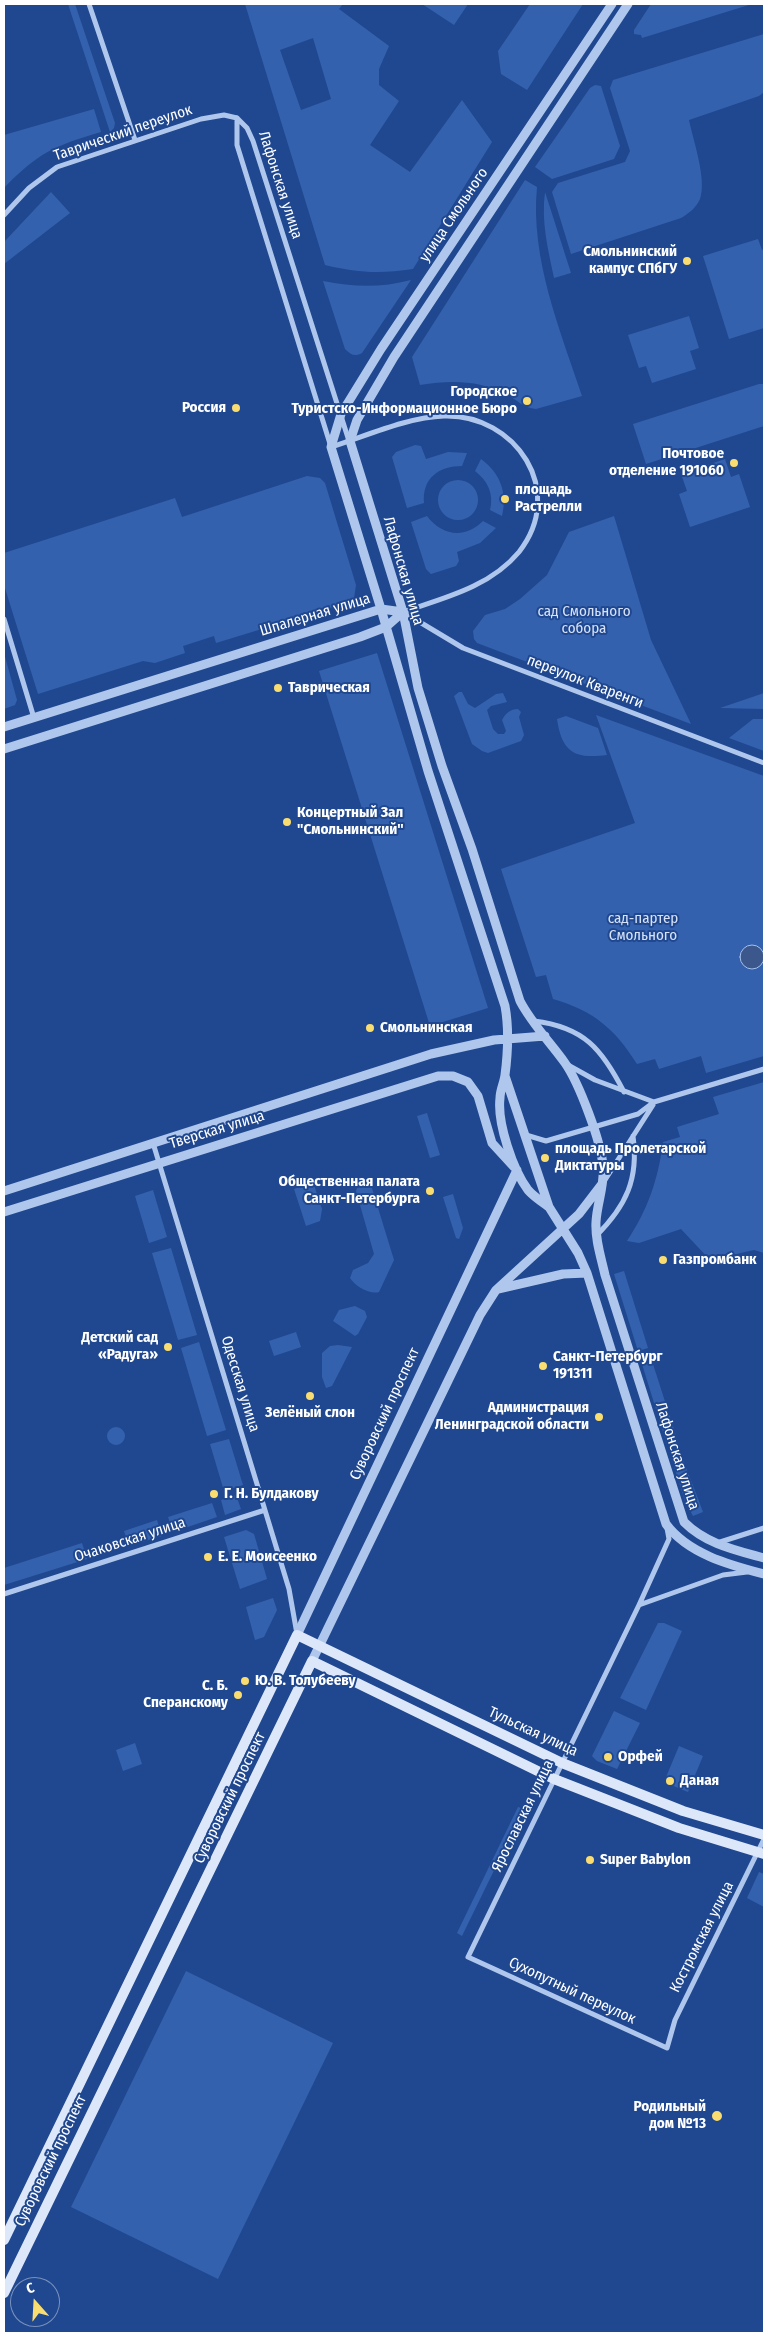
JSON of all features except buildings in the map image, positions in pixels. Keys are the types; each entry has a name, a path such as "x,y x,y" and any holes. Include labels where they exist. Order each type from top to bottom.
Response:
{"main road":[{"name":"Тульская улица","path":"297,1635 562,1763 683,1811 764,1835"},
{"name":"Суворовский проспект","path":"4,2240 297,1635"},
{"name":"Суворовский проспект","path":"4,2293 312,1661"},
{"path":"312,1661 554,1780 679,1828 761,1853"}],"street":[{"path":"89,4 135,140"},
{"name":"улица Смольного","path":"331,447 340,414 386,340 612,4"},
{"name":"улица Смольного","path":"350,441 357,420 394,357 628,4"},
{"name":"Таврический переулок","path":"4,215 29,188 57,167 135,140 214,116 237,118"},
{"name":"Лафонская улица","path":"237,118 247,128 253,141 403,612 418,688 442,766 472,849 520,1001 532,1021"},
{"name":"Лафонская улица","path":"237,118 237,146 381,609 428,771 503,997 508,1023 507,1039"},
{"path":"4,749 386,627 403,612 464,591 484,581 504,567 519,552 528,537 537,505 537,488 532,469 523,452 509,438 489,424 468,417 444,416 419,419 331,447"},
{"name":"Шпалерная улица","path":"4,727 381,609 403,612"},
{"name":"переулок Кваренги","path":"403,612 463,648 764,763"},
{"path":"4,618 34,718"},
{"path":"532,1021 566,1064 579,1088 593,1128 603,1165 604,1181 596,1220 596,1237"},
{"path":"532,1021 562,1027 580,1034 596,1048 610,1066 624,1092"},
{"path":"545,1036 507,1039 505,1076 500,1098 501,1117 517,1170 529,1191 549,1207"},
{"name":"Тверская улица","path":"4,1191 431,1054 507,1039"},
{"path":"566,1064 624,1092 654,1102"},
{"path":"523,1133 534,1139 546,1141 638,1114 654,1102 764,1069"},
{"name":"Тверская улица","path":"4,1212 438,1076 453,1076 468,1082 478,1096 492,1143 517,1170"},
{"path":"496,1290 520,1282 563,1274 587,1273 564,1229 549,1207 505,1076"},
{"path":"496,1290 579,1214 604,1181 654,1102"},
{"path":"596,1237 611,1221 630,1187 635,1170 633,1136"},
{"name":"Одесская улица","path":"153,1143 289,1588 297,1635"},
{"name":"Суворовский проспект","path":"297,1635 517,1170"},
{"name":"Лафонская улица","path":"596,1237 684,1522 692,1530 715,1544 764,1558"},
{"name":"Лафонская улица","path":"587,1273 666,1524 682,1543 694,1550 764,1574"},
{"name":"Суворовский проспект","path":"312,1661 480,1315 496,1290"},
{"name":"Очаковская улица","path":"4,1594 265,1510"},
{"name":"Ярославская улица","path":"468,1957 639,1605 669,1539 666,1524"},
{"path":"715,1544 764,1528"},
{"path":"639,1605 723,1575 754,1572 764,1569"},
{"name":"Костромская улица","path":"667,2048 675,2020 761,1853 764,1839"},
{"name":"Сухопутный переулок","path":"468,1957 667,2048"}],"green space":[{"path":"68,4 75,4 115,123 114,128 110,132"},
{"path":"245,4 343,4 339,9 389,46 379,69 379,85 399,101 370,145 410,172 462,100 492,142 413,269 369,272 325,265","holes":["313,38 331,99 301,110 280,50"]},
{"path":"422,4 468,4 454,25"},
{"path":"530,4 583,4 527,90 501,74 498,51"},
{"path":"651,4 752,4 642,38 641,35 634,34 634,30"},
{"path":"764,34 764,92 759,96 689,120 702,181 700,199 694,208 681,218 571,254 552,192 558,183 625,162 630,151 610,88 613,80"},
{"path":"595,85 601,86 620,146 614,159 552,179 535,167 590,88"},
{"path":"94,109 101,132 59,146 48,152 27,166 4,188 4,135"},
{"path":"525,180 537,187 536,214 542,267 556,320 582,396 536,409 525,406 508,395 487,386 465,382 420,385 412,357"},
{"path":"51,192 70,213 4,264 4,242"},
{"path":"545,192 571,273 554,278 547,246 544,214"},
{"path":"758,239 762,250 764,249 764,328 729,339 703,256"},
{"path":"411,280 362,353 355,355 347,351 323,281 367,286"},
{"path":"689,316 699,348 690,351 696,369 652,383 646,366 639,368 628,335"},
{"path":"764,384 764,426 646,464 633,424"},
{"path":"415,445 421,446 426,459 448,452 467,453 462,466 446,468 439,471 429,480 424,494 424,503 407,508 392,457 396,452"},
{"path":"481,459 498,477 501,484 504,499 502,516 490,510 489,488 475,471"},
{"path":"725,459 731,477 739,474 750,507 690,527 679,494 687,491 681,474"},
{"path":"307,476 320,478 325,483 356,585 354,598 350,602 216,643 214,636 183,646 185,653 155,663 143,661 38,694 4,585 4,553 175,498 182,517"},
{"path":"462,480 469,483 475,489 478,500 477,508 469,517 462,520 454,520 447,517 439,508 438,496 441,489 450,481"},
{"path":"427,516 440,528 454,533 469,531 483,521 496,528 480,543 457,552 459,561 456,566 431,574 426,569 411,522"},
{"name":"сад Смольного собора","path":"614,516 651,640 691,724 477,643 474,639 473,631 485,615 505,609 520,599 547,575 569,532"},
{"path":"4,653 17,700 15,705 4,709"},
{"path":"377,653 488,1008 430,1026 319,671"},
{"path":"462,692 468,704 475,708 496,694 503,693 507,702 491,706 487,710 493,729 498,734 504,734 506,731 502,720 508,712 518,709 521,712 519,717 524,735 521,741 488,753 472,744 454,696"},
{"path":"764,693 764,709 720,708"},
{"name":"сад-партер Смольного","path":"596,715 764,776 764,1056 706,1073 701,1056 659,1069 655,1059 637,1064 612,1031 580,1009 553,999 546,975 536,977 501,869 635,823","holes":["743,950 758,967 749,969 743,965 740,959"]},
{"path":"566,716 598,728 607,755 586,756 572,751 562,740 557,719"},
{"path":"753,719 764,719 764,751 729,738"},
{"path":"764,1082 764,1253 754,1250 710,1260 681,1229 639,1243 627,1241 641,1217 651,1194 663,1142 680,1137 677,1127 719,1114 713,1097"},
{"path":"427,1113 440,1155 430,1158 417,1116"},
{"path":"313,1182 322,1209 320,1221 306,1226 294,1189"},
{"path":"371,1185 394,1260 379,1292 375,1293 363,1289 350,1278 353,1270 368,1263 374,1254 356,1191 358,1186"},
{"path":"153,1190 167,1237 149,1243 135,1196"},
{"path":"453,1194 463,1228 459,1239 456,1238 443,1197"},
{"path":"171,1248 197,1335 178,1340 152,1253"},
{"path":"624,1271 648,1348 638,1351 614,1274"},
{"path":"355,1306 365,1311 367,1317 355,1336 333,1321 339,1310"},
{"path":"296,1332 301,1347 274,1356 269,1341"},
{"path":"199,1342 226,1430 207,1436 181,1348"},
{"path":"330,1346 352,1347 332,1386 326,1388 322,1377 322,1353"},
{"path":"652,1361 678,1442 667,1445 642,1364"},
{"path":"116,1427 122,1430 125,1436 122,1442 116,1445 110,1442 107,1436 110,1430"},
{"path":"229,1439 243,1485 224,1491 210,1444"},
{"path":"681,1454 703,1512 693,1516 685,1501 671,1457"},
{"path":"236,1495 241,1509 225,1515 221,1500"},
{"path":"212,1503 217,1517 173,1532 168,1517"},
{"path":"157,1520 162,1536 129,1546 124,1531"},
{"path":"246,1530 254,1534 267,1579 240,1589 224,1537"},
{"path":"82,1543 87,1559 4,1585 4,1568"},
{"path":"273,1598 277,1610 264,1637 255,1640 246,1607"},
{"path":"658,1623 664,1623 682,1631 646,1710 620,1698"},
{"path":"614,1711 640,1723 617,1769 597,1761 592,1756"},
{"path":"135,1743 142,1764 123,1771 116,1750"},
{"path":"679,1746 703,1756 688,1792 664,1782"},
{"path":"518,1807 524,1809 462,1936 457,1933"},
{"path":"759,1872 764,1874 764,1907 747,1898"},
{"path":"186,1971 333,2043 218,2279 71,2207"}],"shaded area":[{"path":"752,945 760,949 764,957 760,965 752,969 744,965 740,957 744,949"}],"place":[{"name":"Смольнинский кампус СПбГУ","path":"687,261"},
{"name":"Городское Туристско-Информационное Бюро","path":"527,401"},
{"name":"Россия","path":"236,408"},
{"name":"Почтовое отделение 191060","path":"734,463"},
{"name":"площадь Растрелли","path":"505,499"},
{"name":"Таврическая","path":"278,688"},
{"name":"Концертный Зал \"Смольнинский\"","path":"287,822"},
{"name":"Смольнинская","path":"370,1028"},
{"name":"площадь Пролетарской Диктатуры","path":"545,1158"},
{"name":"Общественная палата Санкт-Петербурга","path":"430,1191"},
{"name":"Газпромбанк","path":"663,1260"},
{"name":"Детский сад «Радуга»","path":"168,1347"},
{"name":"Санкт-Петербург 191311","path":"543,1366"},
{"name":"Зелёный слон","path":"310,1396"},
{"name":"Администрация Ленинградской области","path":"599,1417"},
{"name":"Г. Н. Булдакову","path":"214,1494"},
{"name":"Е. Е. Моисеенко","path":"208,1557"},
{"name":"Ю. В. Толубееву","path":"245,1681"},
{"name":"С. Б. Сперанскому","path":"238,1695"},
{"name":"Орфей","path":"608,1757"},
{"name":"Даная","path":"670,1781"},
{"name":"Super Babylon","path":"590,1860"},
{"name":"Родильный дом №13","path":"717,2116"}]}
